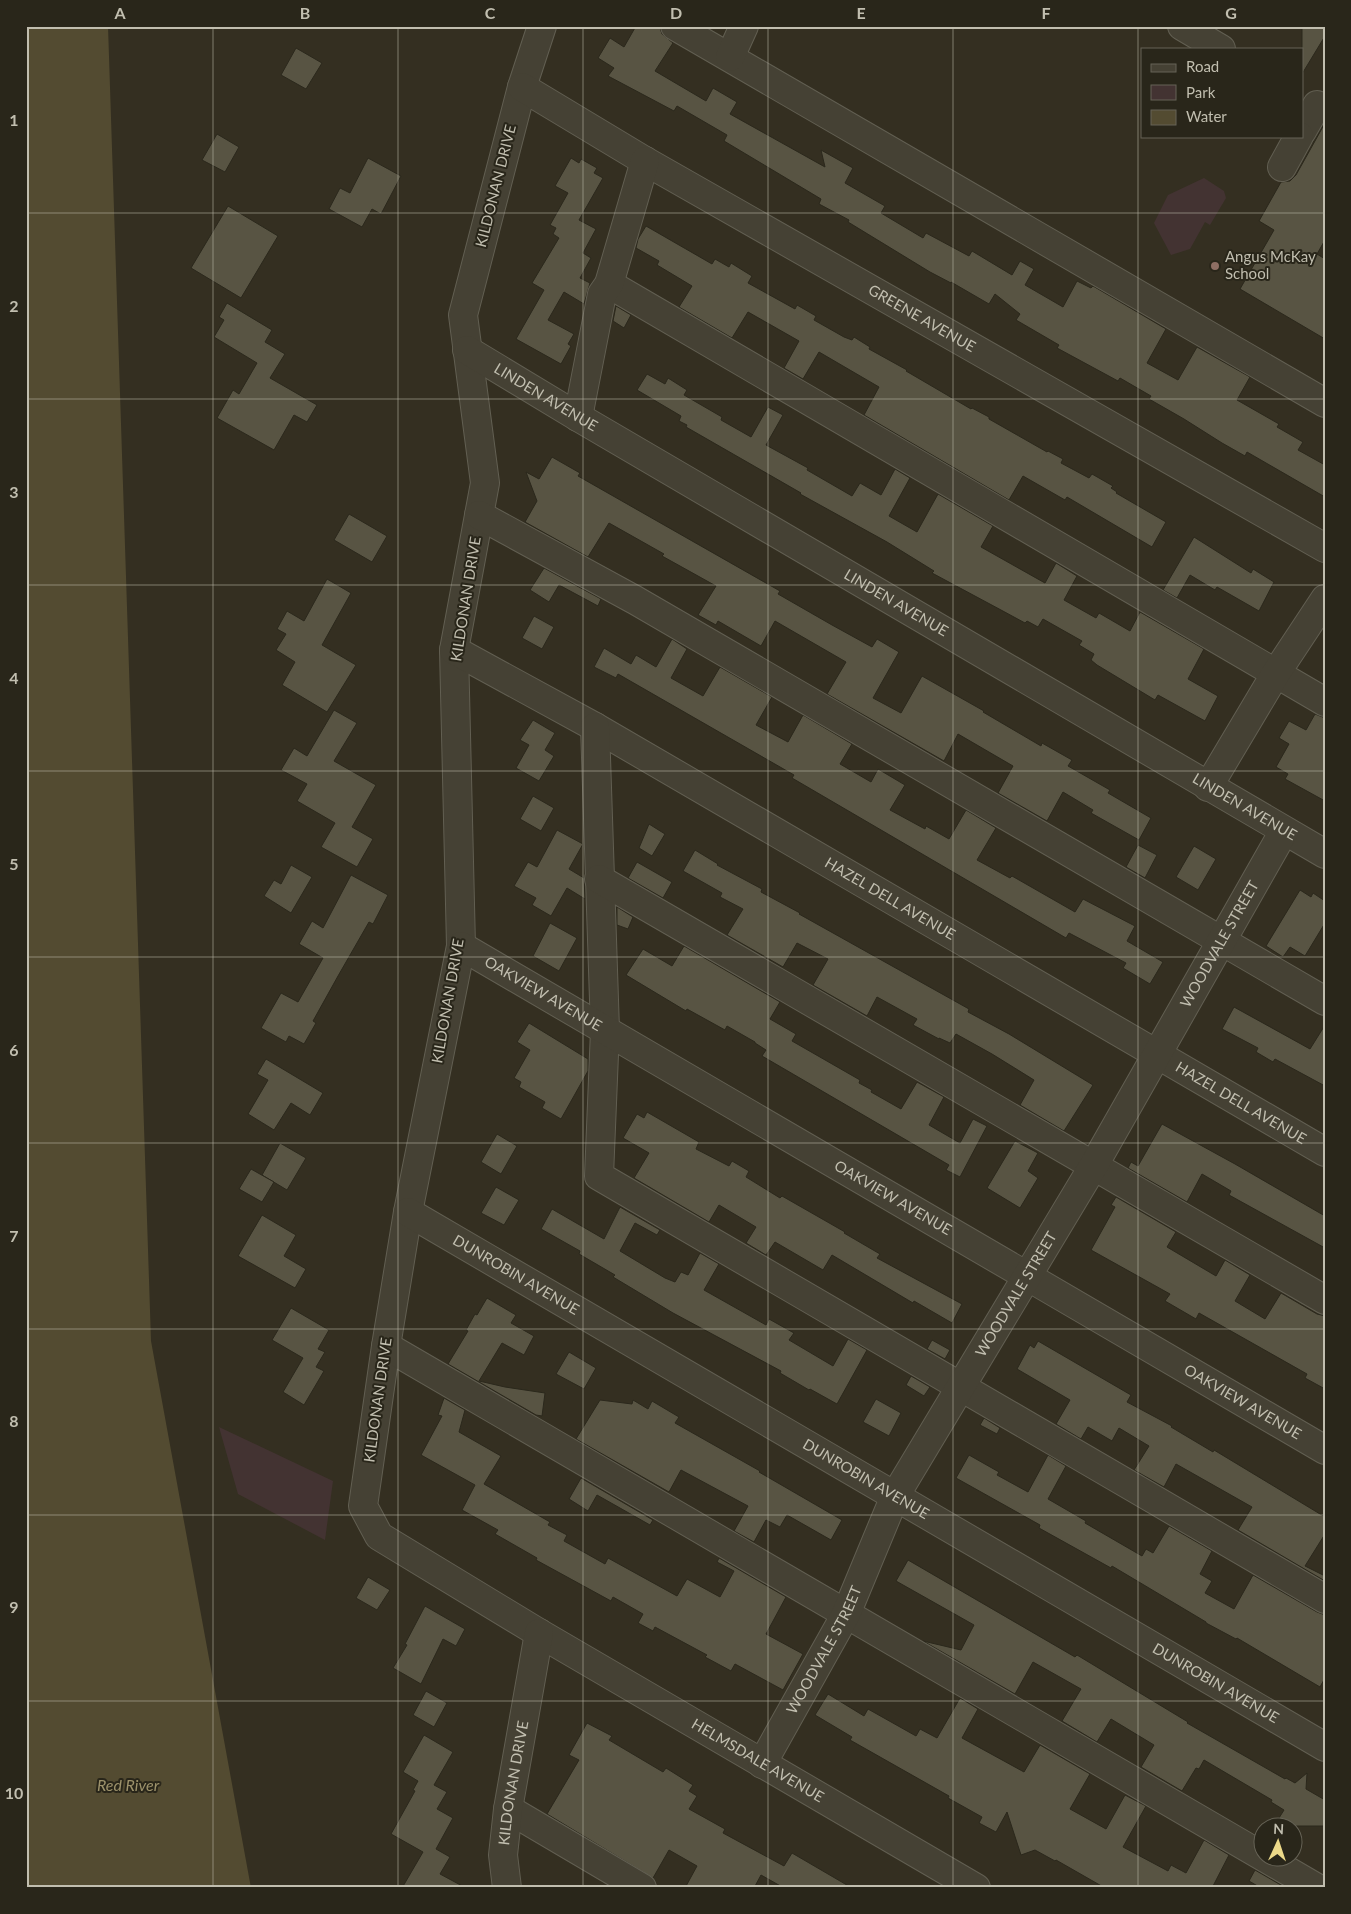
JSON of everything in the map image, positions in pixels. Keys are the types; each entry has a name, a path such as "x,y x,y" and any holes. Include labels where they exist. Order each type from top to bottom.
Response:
{"street":[{"name":"KILDONAN DRIVE","path":"507,1888 503,1855 508,1809 539,1633 379,1536 363,1506 408,1212 461,946 454,650 485,483 463,315 522,87 542,26"},
{"path":"675,26 1325,403"},
{"path":"730,57 744,26"},
{"path":"1182,26 1219,48"},
{"name":"GREENE AVENUE","path":"522,87 645,161 1325,548"},
{"path":"1304,127 1315,103"},
{"path":"1282,167 1299,138"},
{"path":"578,417 602,294 609,284 645,161"},
{"path":"609,284 1325,702"},
{"name":"LINDEN AVENUE","path":"467,350 578,417 1325,854"},
{"path":"479,515 635,600 1325,1001"},
{"path":"1208,787 1276,674 1325,599"},
{"name":"HAZEL DELL AVENUE","path":"454,650 595,727 1325,1152"},
{"path":"595,727 605,1030 599,1176 1325,1599"},
{"name":"WOODVALE STREET","path":"762,1764 846,1614 895,1496 1094,1165 1284,830"},
{"path":"599,879 1325,1300"},
{"name":"OAKVIEW AVENUE","path":"461,946 1325,1450"},
{"name":"DUNROBIN AVENUE","path":"408,1212 1325,1746"},
{"path":"386,1346 1317,1888"},
{"name":"HELMSDALE AVENUE","path":"539,1633 976,1888"},
{"path":"508,1809 642,1888"}],"green space":[{"path":"1204,178 1224,191 1226,198 1210,225 1205,222 1190,249 1171,255 1154,223 1168,195"},
{"path":"219,1427 333,1481 325,1540 238,1494"}],"water":[{"name":"Red River","path":"26,26 108,26 151,1341 251,1888 26,1888"}],"building":[{"path":"636,26 657,26 662,34 673,43 655,71 706,101 713,88 737,102 730,114 825,167 821,150 853,168 845,183 885,206 881,213 923,238 926,233 969,256 972,251 1012,275 1020,261 1034,269 1025,285 1063,307 1077,281 1091,288 1093,286 1166,329 1147,363 1178,380 1197,347 1250,377 1237,400 1279,424 1277,427 1303,442 1298,450 1325,465 1325,497 1247,452 1245,456 1222,443 1149,399 1151,396 1120,378 1118,381 1057,348 1059,345 1016,320 1020,314 995,294 989,304 930,272 848,222 849,220 819,204 821,199 724,141 727,135 677,106 674,111 608,76 614,68 598,58 610,38 624,47"},
{"path":"1302,26 1325,26 1325,36 1304,71 1304,48 1302,48"},
{"path":"296,48 322,63 306,89 281,75"},
{"path":"1325,123 1325,240 1317,254 1325,259 1325,339 1240,289 1274,230 1259,221 1281,182 1290,181 1296,175"},
{"path":"217,134 239,147 225,172 202,160"},
{"path":"368,158 401,176 381,214 372,209 362,227 329,209 340,188 350,193"},
{"path":"571,158 579,163 581,159 597,168 594,173 603,178 579,220 596,229 583,253 591,258 580,278 590,283 584,304 564,292 548,320 574,334 568,344 571,346 561,364 516,339 544,290 532,283 559,238 553,234 556,228 550,225 568,193 555,186"},
{"path":"228,206 278,236 241,298 191,268"},
{"path":"646,226 712,264 715,259 729,267 731,263 752,276 748,283 795,309 797,305 816,316 814,320 844,337 852,340 854,337 870,347 869,349 971,409 989,417 989,419 1047,452 1063,459 1061,463 1089,478 1092,474 1113,486 1111,488 1116,493 1166,522 1152,547 1067,497 1065,500 1023,476 1009,500 864,415 879,387 819,352 803,379 784,368 799,341 748,312 732,338 679,307 692,286 657,265 659,261 636,248 638,239"},
{"path":"227,303 272,330 265,342 285,354 270,378 317,405 307,422 294,415 274,450 217,418 233,390 239,394 257,363 214,337 224,320 219,317"},
{"path":"616,306 631,315 624,328 613,321"},
{"path":"647,374 665,384 668,378 687,390 684,395 722,417 721,420 751,437 768,407 783,415 766,445 808,468 807,470 852,496 860,483 881,495 895,469 910,478 889,516 917,532 938,494 993,526 981,547 1045,583 1056,563 1077,576 1064,600 1096,618 1099,613 1130,631 1140,612 1204,649 1188,679 1218,696 1205,721 1158,695 1155,700 1097,665 1091,660 1094,654 1079,645 1082,641 1043,619 1038,627 1027,621 1025,623 932,573 934,571 887,542 800,494 686,427 687,425 679,421 681,416 637,390"},
{"path":"552,457 580,473 578,476 780,591 778,594 832,625 872,647 877,639 899,652 873,698 901,713 922,676 1041,746 1042,743 1072,760 1068,766 1110,790 1108,793 1151,818 1139,840 1091,813 1093,810 1063,792 1047,821 998,793 1013,766 958,734 944,761 827,694 846,662 775,621 761,646 718,621 716,625 698,615 716,586 662,556 664,554 609,523 588,557 525,522 537,501 526,472 539,479"},
{"path":"349,514 387,536 372,562 334,540"},
{"path":"1194,537 1251,573 1253,569 1274,582 1259,611 1217,587 1215,590 1190,575 1177,598 1163,590"},
{"path":"544,568 601,599 598,606 559,585 549,602 530,590"},
{"path":"327,579 351,593 322,645 356,665 327,712 282,685 295,662 276,650 286,634 277,629 287,611 304,621"},
{"path":"534,616 554,627 542,649 522,638"},
{"path":"672,639 687,649 671,678 703,696 720,667 772,697 756,725 788,742 803,715 852,744 840,764 871,782 878,769 905,785 890,810 925,829 926,826 949,839 966,810 996,828 977,860 1010,878 1012,876 1075,912 1083,899 1135,926 1127,941 1163,962 1150,984 1123,968 1126,963 1069,933 1066,938 792,778 794,775 618,674 616,678 594,667 604,648 631,664 636,655 656,667"},
{"path":"334,710 357,723 334,761 376,785 352,827 373,839 357,867 321,847 335,823 297,801 307,784 281,770 294,748 307,756"},
{"path":"1315,714 1325,718 1325,801 1285,779 1288,774 1276,767 1289,744 1279,738 1289,721 1306,730"},
{"path":"533,720 555,733 545,750 554,756 539,781 516,768 529,745 520,740"},
{"path":"533,796 554,808 541,831 520,819"},
{"path":"649,824 665,834 652,856 639,848"},
{"path":"557,830 583,844 569,869 584,878 585,899 567,888 551,916 532,905 536,898 514,886 528,862 537,867"},
{"path":"1138,845 1157,855 1145,878 1126,867"},
{"path":"1194,846 1216,859 1198,890 1176,877"},
{"path":"695,850 717,865 762,889 761,892 969,1009 968,1012 1009,1034 1093,1085 1064,1131 1020,1105 1034,1080 992,1054 956,1034 950,1043 939,1039 913,1025 917,1019 877,997 867,1016 813,985 828,959 797,943 783,967 727,935 743,909 720,897 722,893 683,871"},
{"path":"637,862 672,882 663,898 628,878"},
{"path":"291,865 312,877 291,913 264,896 274,880 281,884"},
{"path":"351,875 388,895 373,924 369,922 338,976 313,1021 316,1023 304,1044 289,1036 286,1042 261,1028 281,993 298,1002 323,958 299,944 312,921 323,928"},
{"path":"1300,890 1311,897 1313,893 1325,901 1325,923 1305,956 1290,947 1283,957 1266,946"},
{"path":"617,907 633,917 628,929 617,925"},
{"path":"550,923 577,938 559,971 533,956"},
{"path":"684,946 780,1002 770,1019 796,1034 792,1041 860,1080 859,1083 872,1090 871,1092 901,1109 917,1082 944,1097 929,1125 960,1143 973,1119 987,1126 960,1177 946,1170 949,1165 762,1056 766,1050 755,1042 727,1026 725,1030 687,1009 686,1011 626,975 643,949 672,966"},
{"path":"1234,1007 1310,1049 1325,1025 1325,1086 1275,1059 1273,1062 1256,1052 1258,1048 1222,1029"},
{"path":"529,1023 588,1059 588,1071 561,1119 542,1108 545,1102 519,1087 521,1082 514,1078 530,1050 517,1042"},
{"path":"266,1059 323,1093 310,1115 291,1103 274,1130 248,1114 268,1080 257,1074"},
{"path":"647,1112 699,1142 696,1149 729,1166 732,1161 749,1171 746,1177 780,1198 782,1196 845,1232 880,1254 877,1258 962,1304 952,1323 914,1301 913,1303 832,1255 823,1270 775,1242 766,1255 746,1243 756,1227 719,1205 709,1222 634,1178 649,1153 623,1138 637,1114 644,1118"},
{"path":"1162,1124 1325,1216 1325,1248 1229,1195 1231,1191 1202,1174 1187,1202 1128,1168 1131,1162 1138,1166"},
{"path":"497,1134 517,1146 501,1174 481,1162"},
{"path":"1015,1141 1038,1153 1028,1171 1038,1178 1020,1208 987,1188"},
{"path":"280,1143 306,1158 287,1190 262,1175"},
{"path":"251,1169 274,1182 262,1202 239,1189"},
{"path":"496,1187 519,1200 504,1225 481,1213"},
{"path":"1116,1197 1176,1232 1167,1247 1216,1276 1225,1260 1250,1275 1235,1301 1265,1319 1281,1293 1317,1314 1325,1316 1325,1389 1305,1378 1307,1374 1199,1313 1196,1319 1165,1301 1170,1294 1091,1250 1115,1207 1111,1205"},
{"path":"620,1207 660,1230 657,1235 635,1223 620,1251 665,1278 675,1282 681,1272 688,1275 700,1253 719,1264 704,1290 766,1325 769,1319 794,1333 789,1340 833,1366 848,1339 867,1350 837,1404 780,1373 781,1371 673,1313 613,1277 615,1275 579,1254 580,1251 541,1229 552,1209 604,1239"},
{"path":"262,1215 296,1235 284,1256 306,1269 295,1288 238,1256"},
{"path":"487,1298 516,1315 511,1323 534,1336 524,1355 502,1343 479,1381 545,1393 542,1416 536,1415 448,1364 468,1331 466,1330 475,1314 477,1315"},
{"path":"291,1308 329,1330 318,1349 325,1352 316,1367 324,1371 304,1405 283,1392 303,1358 272,1340"},
{"path":"932,1340 950,1350 945,1359 927,1349"},
{"path":"1038,1341 1131,1395 1127,1402 1172,1426 1213,1452 1214,1450 1325,1517 1325,1534 1305,1566 1325,1576 1325,1581 1238,1530 1252,1507 1176,1464 1164,1487 1134,1470 1149,1446 1119,1428 1112,1441 1088,1427 1081,1439 1056,1424 1070,1400 1017,1369 1030,1345 1034,1348"},
{"path":"569,1352 596,1368 584,1389 556,1374"},
{"path":"911,1376 930,1387 924,1396 906,1385"},
{"path":"444,1398 465,1410 459,1432 501,1456 484,1484 550,1522 548,1525 567,1535 564,1541 605,1564 608,1558 677,1596 687,1579 720,1597 734,1571 717,1562 719,1558 786,1597 766,1634 803,1654 783,1690 735,1664 731,1671 705,1657 707,1655 655,1627 653,1631 638,1623 643,1614 613,1597 611,1601 536,1560 537,1558 495,1534 498,1530 462,1510 475,1485 421,1455 442,1416 438,1415"},
{"path":"876,1399 901,1413 889,1436 863,1422"},
{"path":"600,1400 632,1404 633,1400 648,1409 652,1401 679,1417 675,1423 842,1520 831,1540 787,1515 780,1527 766,1520 754,1542 734,1531 748,1506 681,1470 669,1492 576,1439"},
{"path":"984,1418 1000,1428 997,1434 980,1425"},
{"path":"969,1455 999,1472 997,1475 1028,1492 1048,1455 1066,1466 1048,1499 1086,1521 1085,1523 1142,1556 1146,1549 1153,1553 1169,1526 1212,1551 1200,1574 1212,1581 1205,1593 1234,1609 1253,1575 1325,1615 1325,1678 1320,1687 1237,1638 1206,1623 1112,1566 1111,1568 1039,1528 1040,1525 956,1478"},
{"path":"581,1478 653,1520 650,1525 597,1495 588,1511 569,1499"},
{"path":"908,1560 1075,1657 1077,1655 1187,1723 1285,1779 1295,1783 1307,1773 1306,1789 1325,1800 1325,1826 1304,1826 1304,1816 1280,1816 1284,1810 1271,1802 1272,1800 1204,1760 1199,1769 1196,1768 1182,1791 1141,1767 1154,1745 1111,1719 1097,1742 1062,1721 1081,1689 1033,1662 1015,1694 923,1641 961,1650 974,1625 896,1581"},
{"path":"368,1577 390,1590 377,1610 356,1598"},
{"path":"425,1606 465,1629 456,1646 443,1639 421,1684 393,1668 407,1645 405,1644"},
{"path":"426,1691 447,1703 434,1727 413,1715"},
{"path":"828,1694 864,1716 868,1709 916,1736 920,1729 937,1738 960,1698 978,1709 962,1738 1024,1772 1040,1745 1090,1774 1070,1809 1106,1829 1125,1795 1146,1806 1123,1847 1168,1871 1171,1865 1186,1873 1204,1840 1229,1855 1212,1888 1105,1888 1035,1850 1021,1855 1007,1812 996,1832 979,1823 982,1817 948,1798 949,1796 850,1740 852,1737 815,1715"},
{"path":"587,1723 612,1736 609,1740 663,1772 666,1768 693,1785 689,1791 697,1796 689,1809 725,1829 723,1833 784,1866 792,1853 852,1888 784,1888 761,1875 754,1888 685,1888 697,1866 669,1850 653,1878 547,1814 579,1760 569,1755"},
{"path":"424,1735 453,1752 434,1785 447,1792 437,1809 453,1818 436,1849 450,1857 440,1874 466,1888 402,1888 423,1852 391,1834 415,1791 413,1790 418,1781 403,1772"},
{"path":"1255,1870 1286,1888 1261,1888 1249,1881"}],"place":[{"name":"Angus McKay School","path":"1215,266"}]}
